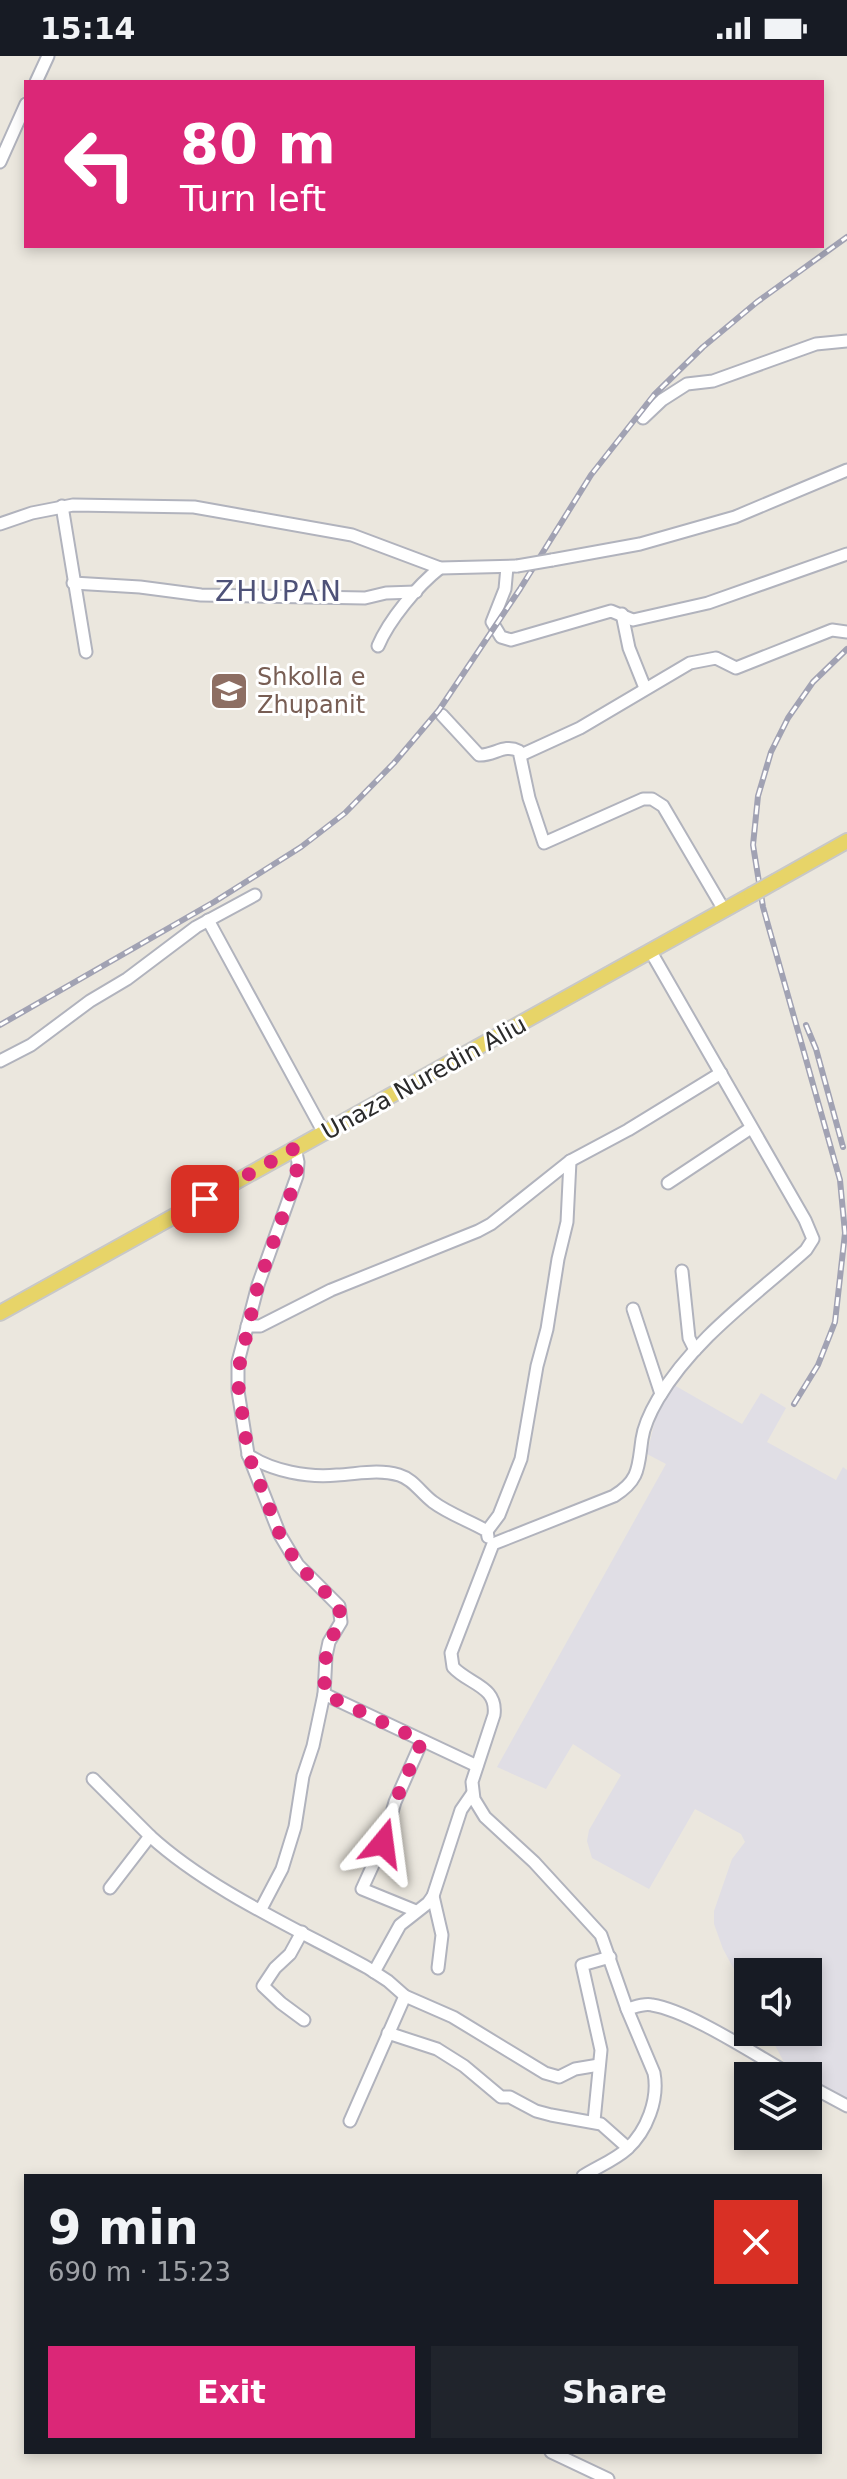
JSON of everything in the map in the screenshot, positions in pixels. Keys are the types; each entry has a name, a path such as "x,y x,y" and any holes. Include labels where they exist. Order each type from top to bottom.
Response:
{"main road":[{"name":"Unaza Nuredin Aliu","path":"0,1313 847,841"}],"street":[{"path":"37,80 48,56"},
{"path":"0,162 24,108"},
{"path":"643,418 687,384 713,381 816,344 847,341"},
{"path":"0,524 62,506 194,507 247,518 319,527 370,540 440,568 512,567 640,544 735,517 847,470"},
{"path":"62,506 86,652"},
{"path":"512,567 492,622 505,639 518,639 611,611 626,619 708,603 847,554"},
{"path":"378,646 387,627 426,579 440,568"},
{"path":"73,583 222,596 365,598 386,593 416,592"},
{"path":"626,619 629,648 645,688"},
{"path":"521,755 580,728 690,663 716,658 736,668 832,630 847,632"},
{"path":"442,715 479,755 510,747 519,751 526,788 544,843 636,801 652,799 663,806 724,910"},
{"path":"0,1061 31,1045 90,1001 127,979 183,935 255,895"},
{"path":"208,920 324,1133"},
{"path":"493,1544 614,1496 627,1487 635,1477 642,1436 661,1394 695,1350 813,1243 805,1220 651,952"},
{"path":"247,1326 260,1326 331,1290 478,1231 570,1161 628,1130 721,1073"},
{"path":"668,1183 751,1128"},
{"path":"261,1909 282,1869 295,1827 303,1776 324,1694 329,1642 341,1622 339,1606 298,1565 287,1549 248,1454 237,1376 247,1326 269,1252 297,1176 295,1148"},
{"path":"487,1531 499,1515 521,1459 567,1222 570,1161"},
{"path":"682,1271 689,1338 695,1350"},
{"path":"633,1309 661,1394"},
{"path":"248,1454 270,1467 319,1476 371,1472 399,1475 414,1484 435,1504 487,1531 493,1544 450,1658 456,1672 484,1688 495,1704 472,1782 472,1794 485,1817 534,1862 601,1935 627,2009 649,2057 656,2083 648,2119 640,2135 628,2148 586,2174"},
{"path":"324,1694 477,1766"},
{"path":"416,1911 362,1889 422,1741"},
{"path":"93,1779 150,1836 183,1862 374,1972 405,1996 453,2017 553,2076 599,2065"},
{"path":"374,1972 400,1925 433,1896 461,1810 472,1794"},
{"path":"110,1888 150,1836"},
{"path":"433,1896 442,1935 438,1968"},
{"path":"302,1932 290,1954 275,1968 263,1986 304,2020"},
{"path":"594,2121 600,2040 582,1965 610,1957"},
{"path":"350,2121 405,1996"},
{"path":"627,2009 648,2004 672,2012 768,2062"},
{"path":"388,2033 437,2049 464,2066 501,2097 510,2097 551,2115 594,2121 607,2128 628,2148"},
{"path":"822,2093 847,2106"},
{"path":"555,2454 608,2479"}],"shaded area":[{"path":"674,1385 742,1424 761,1393 786,1408 767,1442 836,1480 843,1467 847,1470 847,2100 822,2086 822,2062 784,2062 775,2046 822,2046 822,1958 734,1958 734,1969 723,1949 714,1924 714,1911 732,1859 745,1842 741,1834 695,1809 649,1889 592,1858 587,1841 589,1830 621,1775 573,1744 546,1789 497,1767 666,1464 647,1454 656,1416"}],"railway":[{"path":"0,1025 214,902 301,847 345,813 394,763 439,710 591,475 654,395 703,347 757,302 847,237"},
{"path":"794,1404 818,1365 835,1322 845,1233 840,1180 763,907 753,845 758,796 771,752 788,718 813,682 847,649"},
{"path":"806,1025 816,1049 843,1147"}],"place":[{"name":"Shkolla e Zhupanit","path":"229,691"}],"district":[{"name":"ZHUPAN","path":"279,591"}],"route":[{"path":"205,1199 295,1148 298,1162 295,1185 258,1285 238,1362 238,1391 248,1454 280,1535 298,1565 339,1606 341,1622 329,1642 324,1694 422,1741 395,1802 383,1843"}]}
